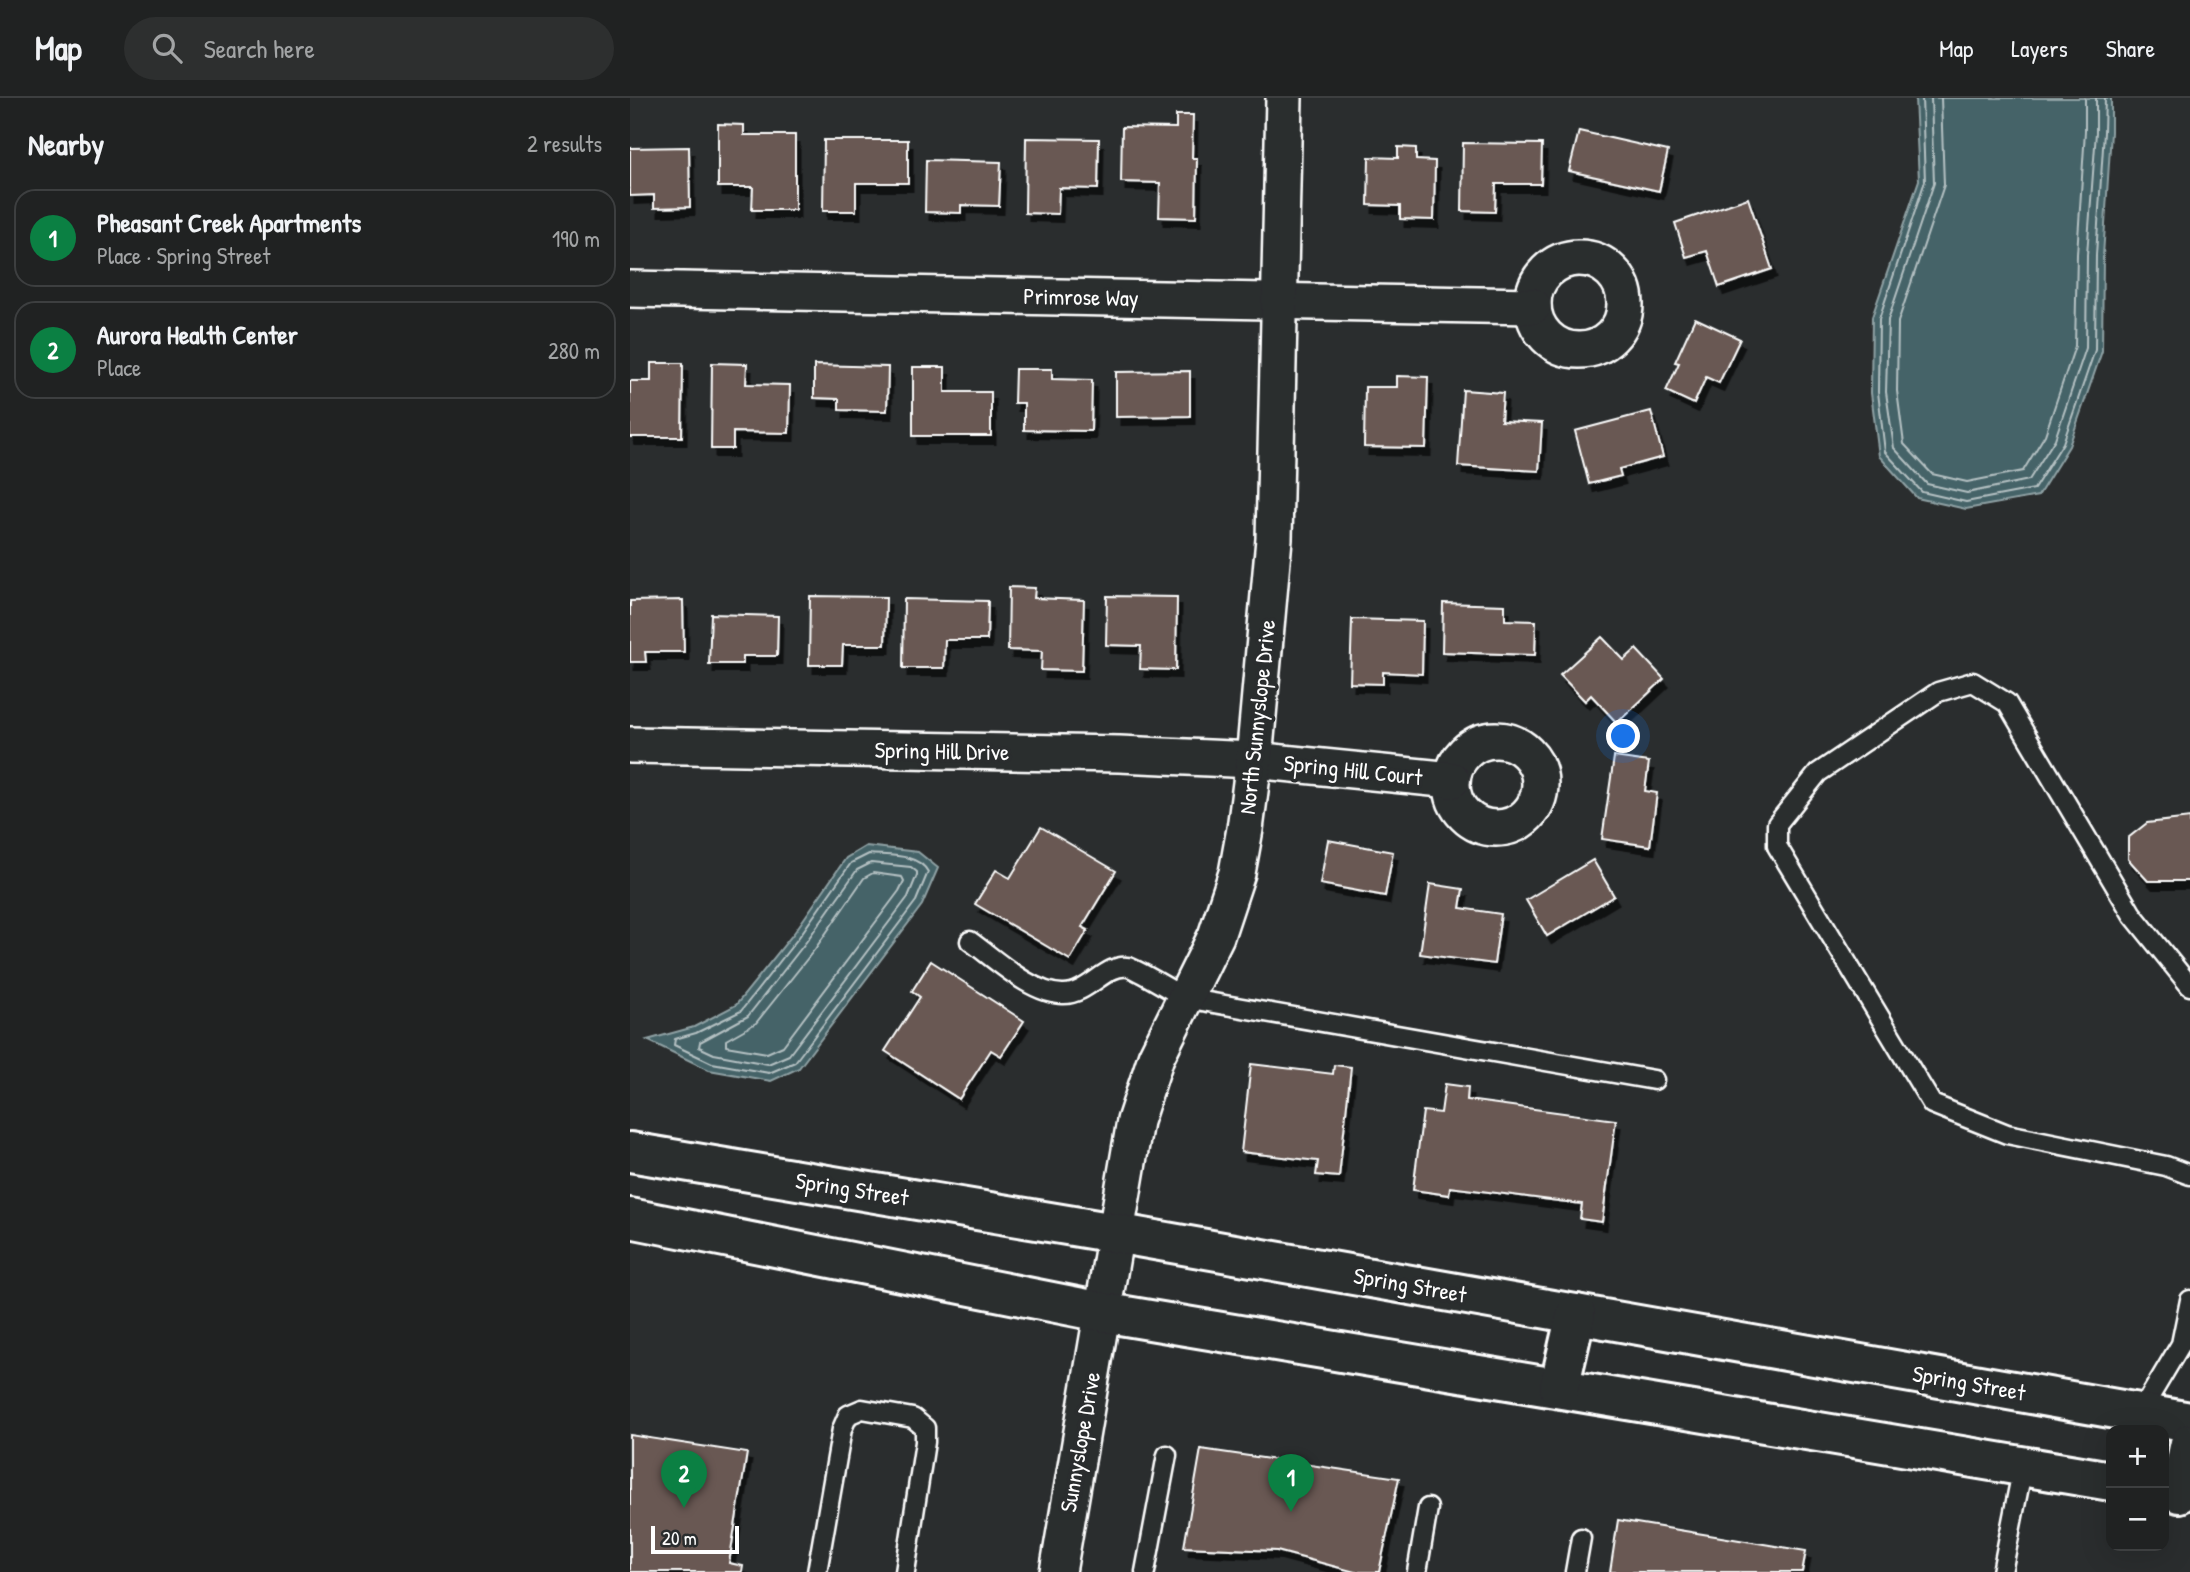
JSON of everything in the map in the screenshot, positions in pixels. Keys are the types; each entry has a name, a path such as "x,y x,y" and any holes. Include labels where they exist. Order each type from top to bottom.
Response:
{"main road":[{"name":"Spring Street","path":"630,1152 1115,1233 2190,1422"},
{"path":"630,1218 1102,1312 2106,1480"},
{"path":"1559,1388 1576,1314"},
{"path":"2177,1493 2190,1443"}],"street":[{"name":"North Sunnyslope Drive","path":"1102,1312 1135,1121 1156,1057 1216,936 1237,873 1245,829 1274,539 1284,98"},
{"name":"Primrose Way","path":"630,289 1533,306"},
{"name":"Spring Hill Drive","path":"630,745 1119,754 1254,760"},
{"name":"Spring Hill Court","path":"1254,760 1452,780"},
{"name":"Sunnyslope Drive","path":"1058,1572 1102,1312"}],"lane":[{"path":"2190,986 2132,914 2007,703 1973,682 1938,692 1818,773 1777,824 1777,846 1932,1104 2007,1134 2166,1166 2190,1175"},
{"path":"970,941 1035,988 1065,994 1090,985 1111,969 1128,967 1185,998 1654,1080"},
{"path":"2140,1413 2181,1344 2190,1300"},
{"path":"817,1572 842,1429 848,1415 862,1409 913,1418 925,1428 905,1572"},
{"path":"1145,1572 1167,1455"},
{"path":"2001,1572 2023,1466"},
{"path":"1417,1572 1428,1507"},
{"path":"1575,1572 1581,1538"}],"water":[{"path":"1915,98 2111,98 2103,256 2102,351 2069,446 2038,496 1966,509 1917,498 1879,456 1871,393 1872,317 1919,180"},
{"path":"866,846 918,852 938,868 922,905 799,1068 771,1081 709,1070 647,1040 694,1027 736,1005 794,933 846,858"}],"building":[{"path":"1176,115 1193,115 1192,158 1197,158 1196,218 1159,217 1160,183 1121,182 1122,127 1176,128"},
{"path":"718,124 744,125 744,135 795,135 795,210 752,210 753,187 718,187"},
{"path":"1579,131 1668,151 1659,191 1569,171"},
{"path":"1026,138 1099,139 1098,189 1059,188 1058,214 1025,213"},
{"path":"824,140 908,140 908,183 856,183 856,211 823,211"},
{"path":"1463,143 1542,144 1541,184 1496,184 1495,212 1462,211"},
{"path":"689,147 690,207 654,208 654,195 630,196 630,148"},
{"path":"1398,147 1416,148 1416,160 1435,161 1434,220 1400,219 1400,206 1368,205 1369,157 1398,158"},
{"path":"926,160 1001,162 999,206 961,205 961,213 925,212"},
{"path":"1748,198 1772,269 1719,287 1707,251 1686,257 1675,223"},
{"path":"1695,318 1740,339 1719,383 1706,377 1694,404 1666,391 1679,363 1675,362"},
{"path":"651,363 683,363 682,437 630,437 630,381 651,381"},
{"path":"712,363 747,364 746,384 790,385 789,433 733,432 733,449 711,449"},
{"path":"814,365 888,367 887,411 839,410 839,399 814,398"},
{"path":"913,367 945,367 945,392 991,392 991,436 913,436"},
{"path":"1015,369 1052,369 1052,379 1092,380 1091,431 1024,430 1024,403 1014,403"},
{"path":"1190,371 1190,416 1116,417 1116,372"},
{"path":"1397,376 1428,377 1426,448 1364,447 1365,387 1397,387"},
{"path":"1463,390 1503,393 1501,421 1542,423 1539,471 1458,466"},
{"path":"1651,411 1663,457 1619,469 1621,476 1589,484 1575,431"},
{"path":"1009,587 1035,588 1034,598 1084,600 1082,671 1041,670 1042,651 1008,650"},
{"path":"810,596 886,597 885,645 843,645 842,665 809,665"},
{"path":"1107,596 1177,597 1176,670 1140,669 1141,646 1106,645"},
{"path":"904,599 988,601 987,640 945,640 944,668 903,668"},
{"path":"683,600 684,652 645,652 646,662 630,662 630,601"},
{"path":"1443,603 1505,605 1505,620 1536,621 1535,655 1442,652"},
{"path":"711,614 778,616 777,656 743,656 743,664 709,664"},
{"path":"1352,619 1423,621 1422,674 1383,672 1383,684 1350,683"},
{"path":"1602,637 1624,660 1636,649 1664,679 1617,723 1591,695 1585,701 1560,675"},
{"path":"1614,757 1649,762 1645,791 1657,793 1650,846 1602,839"},
{"path":"2190,818 2190,881 2148,881 2128,859 2128,838 2147,823"},
{"path":"1041,827 1116,871 1082,927 1088,930 1070,960 975,904 996,870 1010,878"},
{"path":"1328,840 1393,852 1385,896 1320,884"},
{"path":"1593,860 1614,896 1547,936 1526,900"},
{"path":"1430,884 1463,889 1460,908 1501,914 1494,964 1420,954"},
{"path":"931,961 1024,1021 1001,1056 991,1050 959,1099 885,1051 920,997 912,991"},
{"path":"1251,1064 1333,1074 1334,1065 1351,1067 1339,1177 1316,1175 1318,1161 1241,1152"},
{"path":"1445,1084 1468,1087 1467,1100 1616,1120 1602,1222 1580,1219 1582,1204 1450,1187 1449,1195 1413,1190 1423,1111 1441,1113"},
{"path":"630,1435 747,1453 729,1563 743,1566 742,1572 630,1572"},
{"path":"1201,1449 1399,1478 1379,1572 1355,1572 1277,1551 1184,1547"},
{"path":"1618,1520 1806,1551 1802,1572 1610,1572"}],"place":[{"name":"Aurora Health Center","path":"684,1508"},
{"name":"Pheasant Creek Apartments","path":"1291,1512"}]}
